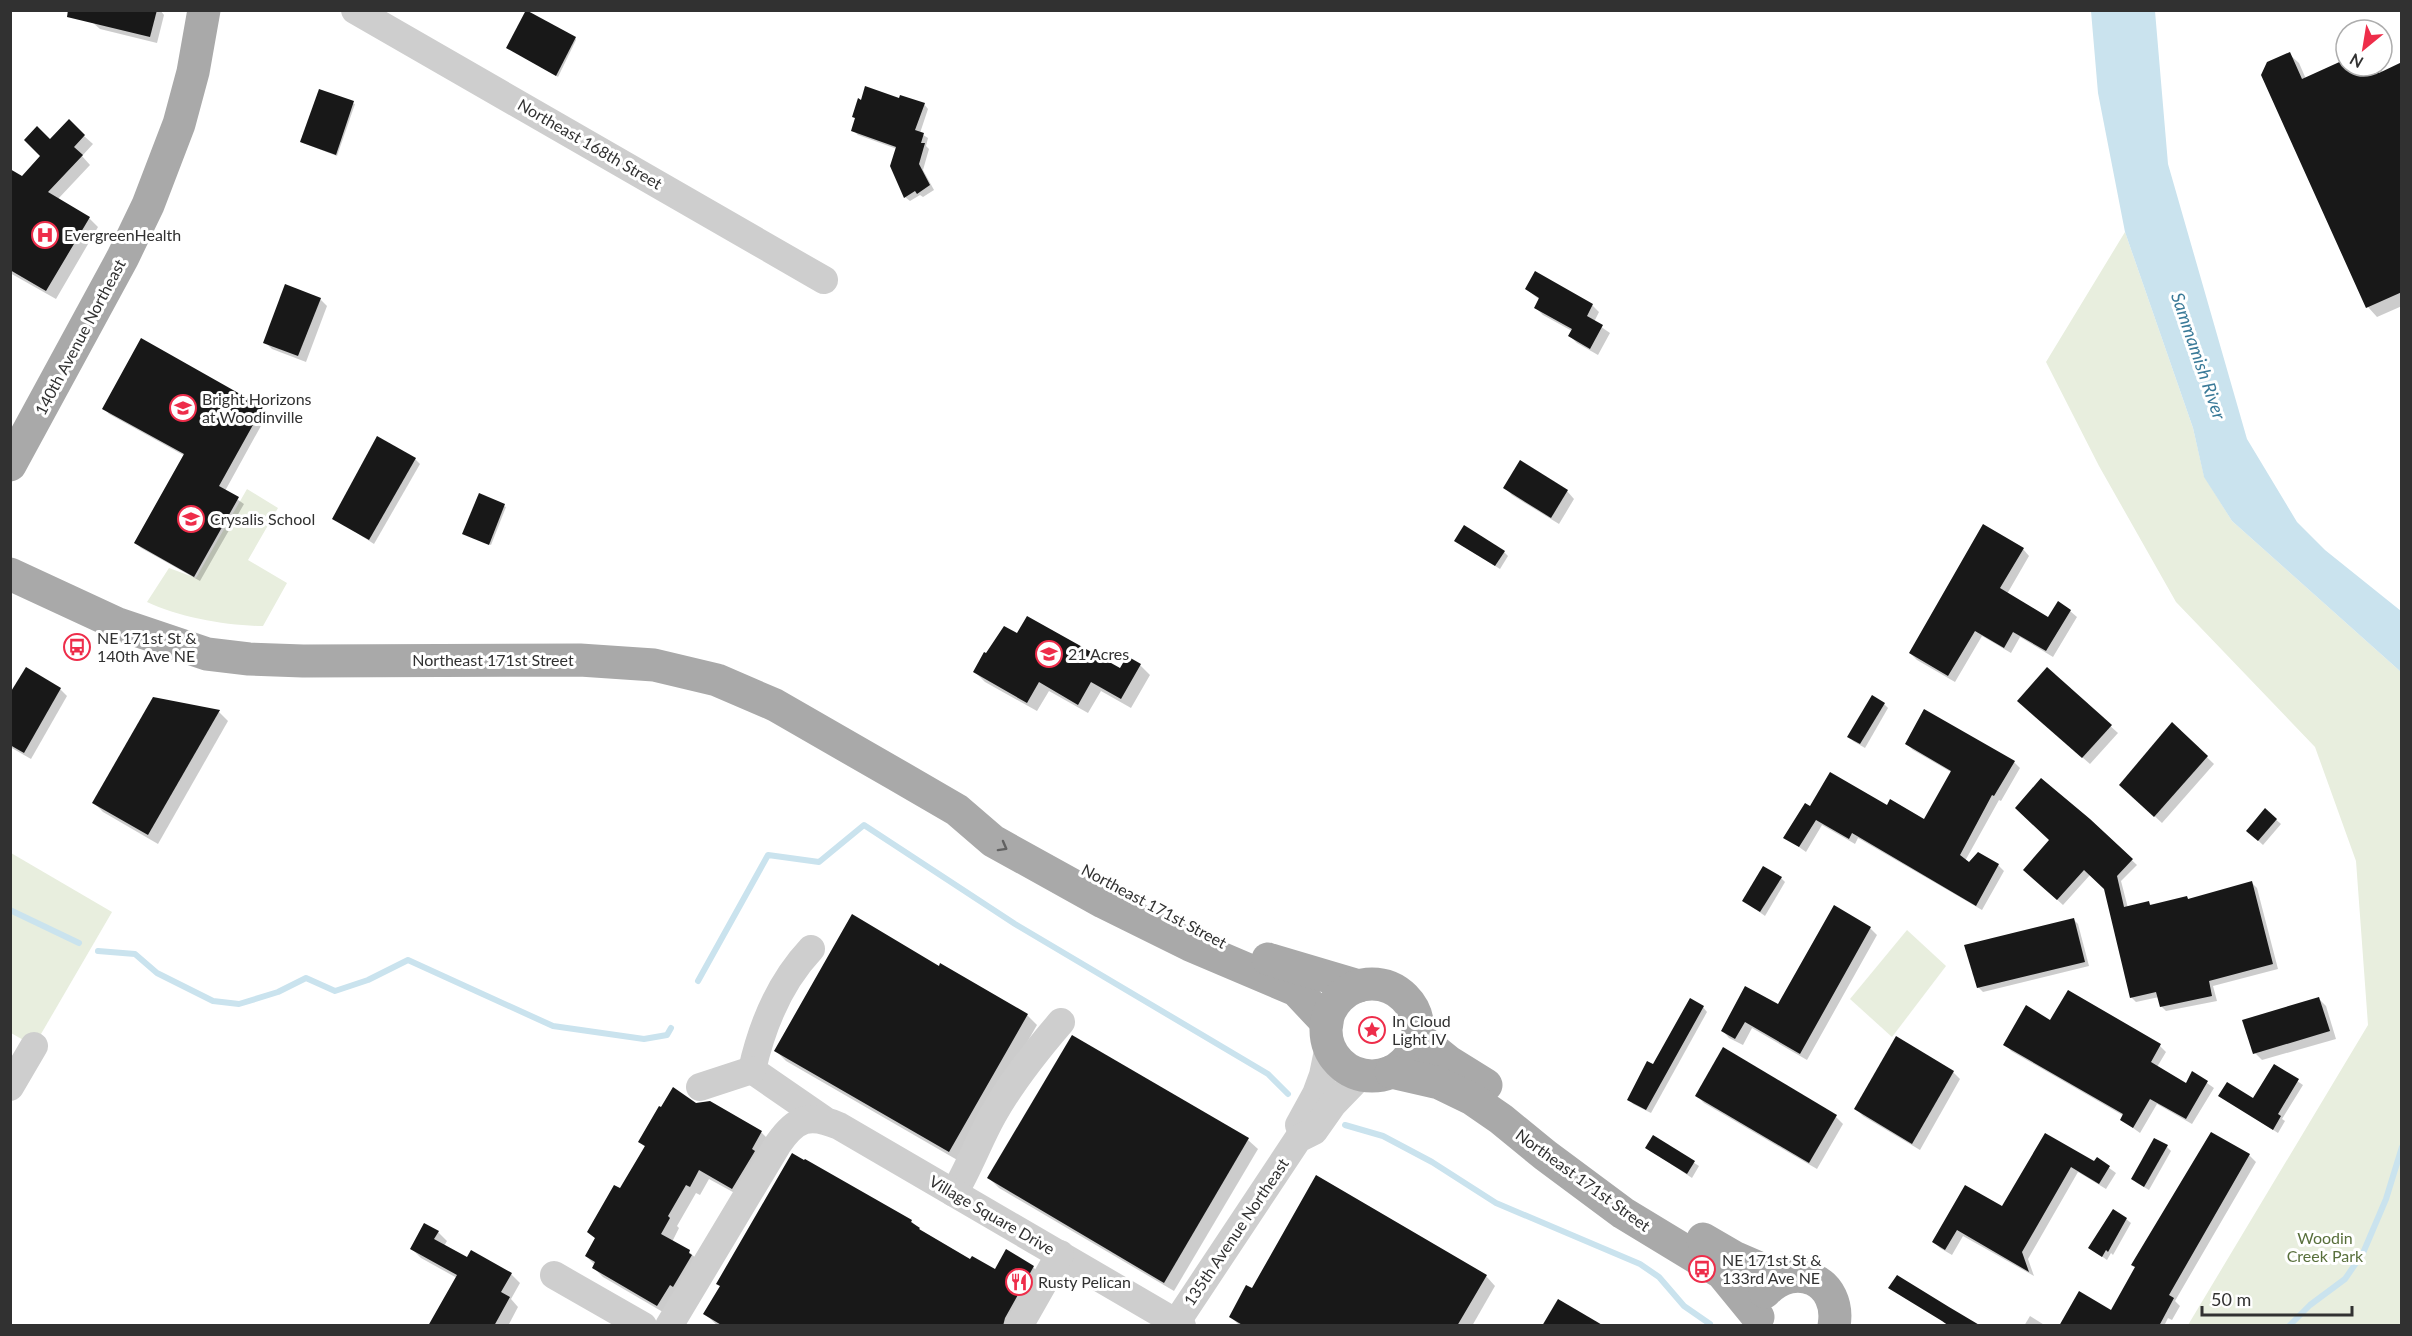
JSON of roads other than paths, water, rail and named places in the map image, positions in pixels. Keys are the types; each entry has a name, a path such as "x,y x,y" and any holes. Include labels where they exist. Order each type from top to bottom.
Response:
{"main road":[{"name":"140th Avenue Northeast","path":"10,465 123,257 148,205 179,124 194,72 204,10"},
{"name":"Northeast 171st Street","path":"10,574 118,624 207,654 249,659 303,661 580,660 654,665 717,680 775,705 957,810 993,842 1103,902 1190,945 1296,990 1328,1035"},
{"name":"Northeast 171st Street","path":"957,810 1005,822 1112,885 1230,947 1306,972 1359,986"},
{"path":"1375,984 1390,987 1404,996 1413,1008 1418,1023 1418,1037 1413,1052 1404,1063 1377,1073 1348,1069 1337,1059 1328,1035 1335,1003 1345,993 1359,986 1375,984"},
{"name":"Northeast 171st Street","path":"1418,1037 1465,1073 1532,1115 1592,1170 1624,1192 1734,1257 1782,1278"},
{"name":"Northeast 171st Street","path":"1377,1073 1439,1083 1472,1099 1623,1213 1717,1269 1759,1321"},
{"path":"1759,1321 1759,1305 1764,1294 1782,1278 1794,1275 1818,1281 1830,1295 1838,1321"}],"street":[{"name":"Northeast 168th Street","path":"355,10 824,280"},
{"path":"700,1087 752,1070 761,1034 773,1005 785,984 811,949"},
{"path":"954,1193 993,1115 1022,1069 1061,1022"},
{"name":"135th Avenue Northeast","path":"1178,1324 1298,1139 1299,1122 1316,1094 1323,1075 1328,1035"},
{"path":"10,1087 34,1046"},
{"name":"Village Square Drive","path":"752,1070 811,1120 954,1193 1178,1324"},
{"name":"135th Avenue Northeast","path":"1298,1139 1314,1131 1333,1104 1377,1073"},
{"path":"669,1326 778,1144 788,1130 811,1120"},
{"path":"1019,1326 1059,1254"},
{"path":"554,1275 643,1326"}],"water":[{"name":"Sammamish River","path":"2091,11 2155,11 2168,164 2247,439 2297,522 2325,550 2401,611 2401,672 2232,521 2204,477 2193,428 2125,232 2098,93"}],"waterway":[{"path":"698,981 768,855 819,862 864,825 1015,924 1268,1074 1288,1094"},
{"path":"10,910 79,943"},
{"path":"98,951 135,954 157,973 213,1001 239,1004 278,992 306,978 335,991 368,980 408,960 553,1026 644,1039 667,1035 671,1028"},
{"path":"1345,1125 1383,1136 1432,1162 1496,1203 1640,1264 1659,1277 1684,1306 1710,1324"},
{"path":"2289,1326 2310,1305 2345,1279 2363,1253 2386,1199 2402,1147"}],"place":[{"name":"EvergreenHealth","path":"45,235"},
{"name":"Bright Horizons at Woodinville","path":"183,408"},
{"name":"Crysalis School","path":"191,519"},
{"name":"NE 171st St & 140th Ave NE","path":"77,647"},
{"name":"21 Acres","path":"1049,654"},
{"name":"In Cloud Light IV","path":"1372,1030"},
{"name":"NE 171st St & 133rd Ave NE","path":"1702,1269"},
{"name":"Rusty Pelican","path":"1019,1282"}],"park label":[{"name":"Woodin Creek Park","path":"2325,1247"}]}
